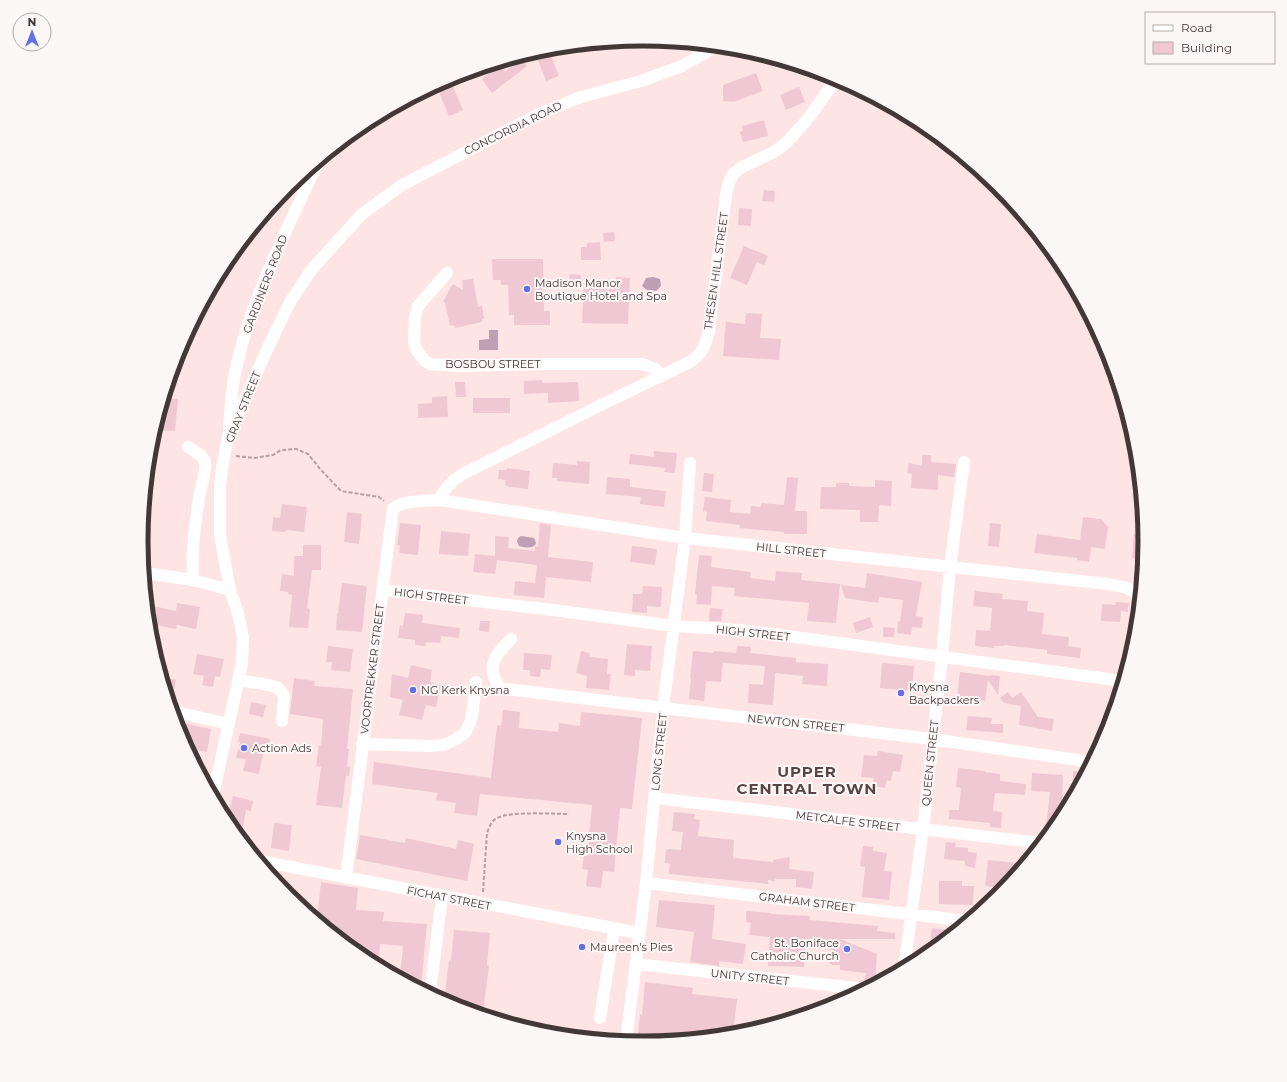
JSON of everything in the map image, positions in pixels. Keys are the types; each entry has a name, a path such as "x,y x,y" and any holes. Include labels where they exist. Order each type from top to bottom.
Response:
{"street":[{"name":"CONCORDIA ROAD","path":"402,185 541,113 582,97 641,81 682,66 710,50"},
{"name":"THESEN HILL STREET","path":"439,500 448,484 461,475 662,376 693,360 702,351 709,331 726,195 729,182 734,173 742,167 774,152 786,143 807,120 833,84"},
{"name":"GARDINERS ROAD","path":"228,436 233,385 243,342 254,305 280,242 313,173"},
{"name":"GRAY STREET","path":"215,788 242,663 243,637 238,613 230,590 220,535 220,485 228,436 272,339 293,297 312,270 362,214 402,185"},
{"name":"BOSBOU STREET","path":"447,273 418,306 415,317 414,342 417,351 425,361 430,364 460,366 643,364 655,369 662,376"},
{"path":"188,446 199,454 205,462 192,539 193,580"},
{"name":"QUEEN STREET","path":"905,962 923,829 942,657 950,567 964,462"},
{"name":"LONG STREET","path":"627,1035 646,883 663,708 685,538 690,463"},
{"path":"393,508 408,502 439,500"},
{"name":"HILL STREET","path":"439,500 685,538 1108,584 1124,587 1135,593"},
{"name":"VOORTREKKER STREET","path":"346,878 393,508"},
{"path":"150,574 193,580 230,590"},
{"name":"HIGH STREET","path":"382,590 674,626 742,630 1118,680"},
{"name":"NEWTON STREET","path":"511,639 496,655 493,673 499,688 932,739 1086,761"},
{"path":"238,680 278,688 284,696 282,721"},
{"path":"362,744 430,746 444,745 456,739 465,733 470,723 476,682"},
{"path":"180,713 228,724"},
{"name":"METCALFE STREET","path":"654,798 1035,843"},
{"name":"FICHAT STREET","path":"267,862 639,933"},
{"name":"GRAHAM STREET","path":"646,883 961,920"},
{"path":"431,988 442,896"},
{"path":"600,1018 614,929"},
{"name":"UNITY STREET","path":"636,964 855,988"}],"path":[{"path":"225,455 254,458 273,455 281,450 296,449 308,454 320,470 341,491 379,497 393,508"},
{"path":"481,904 485,872 487,833 489,826 496,819 506,815 569,814"}],"shaded area":[{"path":"653,277 660,279 661,286 656,291 647,290 642,286 646,278"},
{"path":"489,330 498,330 498,350 479,350 479,340 489,339"},
{"path":"521,536 534,538 536,543 535,545 529,548 519,546 517,541"}],"building":[{"path":"551,55 559,76 546,81 537,58"},
{"path":"523,61 527,66 492,93 482,79 494,69 501,67 505,72 515,63"},
{"path":"756,73 763,91 734,102 723,101 723,85"},
{"path":"452,85 463,110 449,116 438,91"},
{"path":"799,87 805,102 786,110 780,95"},
{"path":"764,120 768,136 743,142 740,132 743,131 742,126"},
{"path":"764,190 775,191 774,202 762,201"},
{"path":"739,208 752,209 751,226 738,225"},
{"path":"614,232 615,241 604,242 603,233"},
{"path":"600,242 601,260 581,260 581,247 587,247 587,243"},
{"path":"744,246 768,256 764,265 757,262 747,285 730,278"},
{"name":"Madison Manor Boutique Hotel and Spa","path":"492,259 543,259 544,311 550,311 550,325 514,325 514,315 509,315 508,285 501,285 501,280 493,280"},
{"path":"570,274 581,275 580,286 569,285"},
{"path":"616,277 630,278 628,324 582,323 584,282 616,283"},
{"path":"473,279 478,307 482,306 484,319 482,319 482,322 455,328 454,325 450,326 445,303 443,301 453,284 463,290 462,280"},
{"path":"746,313 762,314 760,338 781,339 779,360 723,356 726,322 745,324"},
{"path":"542,380 542,383 578,382 579,401 548,403 548,393 524,394 524,381"},
{"path":"455,382 465,382 466,397 456,397"},
{"path":"447,396 448,417 418,418 418,404 432,403 432,397"},
{"path":"170,398 178,399 175,431 161,430"},
{"path":"473,398 510,398 510,413 473,413"},
{"path":"654,451 677,453 675,473 664,472 665,468 629,464 630,454 654,457"},
{"path":"922,455 931,455 931,462 956,464 954,477 938,475 938,490 911,488 912,474 907,473 909,463 922,466"},
{"path":"577,461 590,462 589,484 557,481 557,478 552,478 553,463 577,465"},
{"path":"507,468 530,471 528,489 505,486 506,480 498,479 499,470 507,470"},
{"path":"704,473 714,474 712,492 702,491"},
{"path":"607,477 630,479 630,487 666,491 664,507 640,504 641,497 606,494"},
{"path":"787,477 798,478 795,511 807,511 807,534 784,534 784,532 739,528 740,525 706,521 707,512 703,511 705,497 731,500 730,512 750,514 751,506 761,507 761,503 784,505"},
{"path":"875,480 892,481 891,506 879,505 878,522 860,522 860,510 820,509 821,487 836,487 836,483 849,483 849,486 875,487"},
{"path":"282,504 307,507 304,532 286,530 285,532 272,531 273,517 280,518"},
{"path":"347,512 362,514 359,544 344,542"},
{"path":"1083,517 1101,519 1108,527 1105,549 1091,547 1089,562 1077,560 1077,558 1034,553 1037,534 1080,540"},
{"path":"400,523 421,525 418,555 399,553 400,546 397,545"},
{"path":"540,523 551,525 548,557 593,562 591,582 546,577 544,598 514,595 515,581 535,583 537,565 497,560 495,574 473,572 475,554 495,556 495,536 509,537 508,548 535,551 535,546 538,547"},
{"path":"990,523 1001,524 999,547 988,546"},
{"path":"441,531 470,534 468,556 439,554"},
{"path":"1134,534 1138,534 1137,558 1132,558"},
{"path":"303,545 321,545 321,570 312,570 307,608 310,609 308,628 289,627 292,595 288,594 288,592 280,591 282,574 294,576 294,556 303,556"},
{"path":"632,546 657,549 655,565 630,562"},
{"path":"699,555 712,556 711,567 751,572 750,578 775,581 776,571 802,573 801,580 840,584 836,623 807,621 809,603 734,596 735,588 712,586 711,605 696,604 697,595 695,594"},
{"path":"867,573 922,582 916,616 923,617 922,628 912,627 911,635 897,633 898,621 900,621 902,607 904,606 902,606 903,600 879,597 878,603 845,598 841,585 865,588"},
{"path":"342,583 367,586 362,632 336,630"},
{"path":"643,586 662,587 661,607 647,606 647,613 632,612 633,594 642,594"},
{"path":"975,591 1003,594 1002,599 1028,601 1027,611 1044,613 1042,634 1069,637 1068,646 1081,648 1080,658 1047,654 1047,650 1004,645 994,646 994,648 975,646 976,630 990,631 992,608 973,606"},
{"path":"1116,602 1129,603 1128,612 1121,611 1120,622 1101,621 1102,604 1115,605"},
{"path":"177,603 200,607 196,629 177,625 176,629 156,625 153,606 176,611"},
{"path":"710,608 723,609 721,621 709,621"},
{"path":"405,613 423,615 422,623 460,628 459,638 441,636 440,643 426,642 426,646 415,645 415,640 398,638 400,625 403,626"},
{"path":"870,617 873,627 856,633 853,623"},
{"path":"480,621 490,621 489,632 479,631"},
{"path":"883,627 895,628 894,637 883,637"},
{"path":"627,644 652,646 650,671 635,670 635,676 624,675"},
{"path":"328,646 353,649 350,672 331,670 332,662 326,662"},
{"path":"737,646 751,647 750,653 796,658 796,662 828,664 827,686 802,684 803,676 775,673 773,705 748,703 749,684 763,685 765,666 723,663 721,682 706,681 704,701 689,699 693,651 736,653"},
{"path":"581,651 590,653 589,657 608,659 607,674 611,674 609,690 586,688 587,676 576,673"},
{"path":"524,653 552,655 550,670 541,669 540,677 530,676 530,670 523,670"},
{"path":"197,654 224,659 220,677 215,676 213,687 202,685 204,676 193,674"},
{"path":"882,663 914,666 912,691 880,688"},
{"name":"NG Kerk Knysna","path":"411,665 432,670 430,682 441,685 436,707 426,705 422,720 399,715 403,700 390,697 392,674 408,678"},
{"path":"960,672 1000,676 998,695 988,680 985,701 957,697"},
{"path":"168,678 176,680 173,694"},
{"path":"294,678 315,681 314,686 353,689 347,749 349,749 347,766 350,767 349,776 346,776 342,808 316,805 321,767 316,766 319,745 321,745 323,719 290,714"},
{"path":"1008,692 1012,698 1021,692 1038,717 1054,719 1052,731 1019,725 1021,706 1004,703 1000,698"},
{"path":"251,702 266,705 263,717 249,714"},
{"path":"503,710 520,712 519,728 558,732 559,723 580,726 581,712 642,718 632,809 620,808 614,872 603,871 601,888 586,886 588,870 582,869 584,856 587,856 592,805 480,794 477,816 454,813 456,803 436,800 438,793 372,784 374,762 491,778 497,725 501,726"},
{"path":"968,716 992,718 991,724 1003,724 1003,733 966,730"},
{"path":"184,724 211,729 207,752 195,750"},
{"path":"240,733 270,739 268,750 264,749 259,774 243,771 246,759 236,758 240,742 238,742"},
{"path":"878,751 903,755 900,772 893,771 891,781 887,780 885,788 873,786 874,778 861,777 864,755 877,756"},
{"path":"958,768 1000,774 1000,781 1026,784 1025,795 995,793 993,811 1002,812 1001,828 990,827 990,823 949,819 949,810 959,810 961,788 956,787"},
{"path":"1073,771 1081,772 1076,781 1073,781"},
{"path":"1032,773 1063,775 1062,805 1046,829 1050,792 1031,791"},
{"path":"233,796 253,801 251,811 246,810 242,830 229,812"},
{"path":"674,812 695,814 694,819 700,820 698,836 734,840 733,858 773,862 773,860 790,857 789,869 814,872 812,889 796,887 796,879 775,879 775,881 768,880 768,884 669,874 670,864 665,863 666,849 681,850 683,832 672,831"},
{"path":"274,823 292,825 289,851 271,848"},
{"path":"360,835 405,843 406,838 456,849 458,840 474,844 467,881 356,859"},
{"path":"946,842 956,843 955,847 968,848 968,852 977,853 975,868 965,866 965,861 944,859"},
{"path":"863,846 873,847 873,851 887,853 884,871 892,872 889,900 862,897 865,867 860,866"},
{"path":"988,860 1019,863 997,887 985,886"},
{"path":"939,881 962,881 962,886 974,886 973,905 939,904"},
{"path":"321,882 358,888 356,910 384,912 383,921 427,924 421,983 400,972 403,946 380,944 379,959 342,934 318,914"},
{"path":"659,900 715,905 712,939 746,944 743,964 719,961 719,966 690,962 694,932 656,927"},
{"path":"746,911 810,916 810,920 878,926 877,931 895,933 895,939 840,939 877,954 875,978 867,982 864,981 866,973 840,970 840,965 832,965 828,962 831,950 805,947 804,967 768,966 770,937 749,935 751,923 746,922"},
{"path":"932,928 950,930 945,934 930,945"},
{"path":"454,930 490,933 487,965 489,965 484,1010 445,994 449,960 451,961"},
{"path":"645,982 693,988 692,994 737,999 734,1027 708,1032 676,1035 638,1036 640,1014 642,1015"}],"place":[{"name":"Madison Manor Boutique Hotel and Spa","path":"527,289"},
{"name":"NG Kerk Knysna","path":"413,690"},
{"name":"Knysna Backpackers","path":"901,693"},
{"name":"Action Ads","path":"244,748"},
{"name":"Knysna High School","path":"558,842"},
{"name":"Maureen's Pies","path":"582,947"},
{"name":"St. Boniface Catholic Church","path":"847,949"}],"district":[{"name":"UPPER CENTRAL TOWN","path":"807,780"}]}
